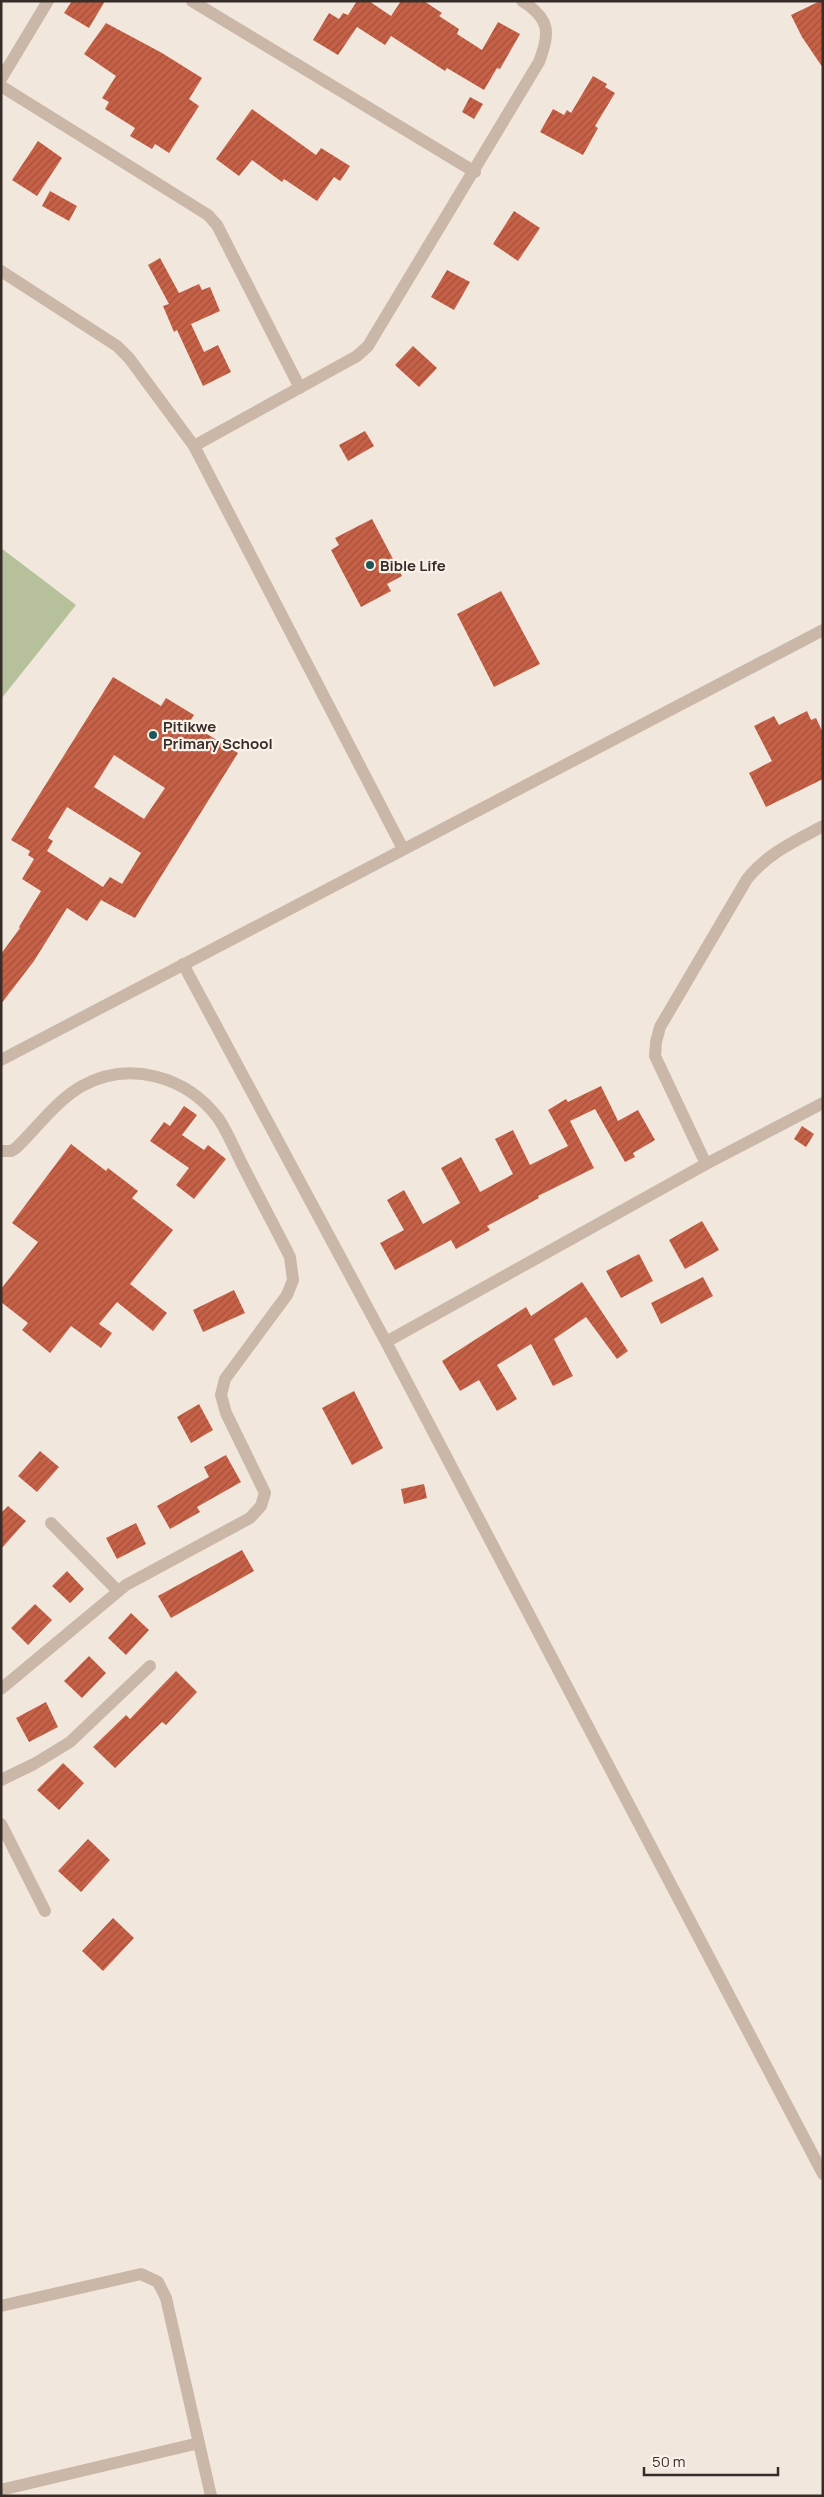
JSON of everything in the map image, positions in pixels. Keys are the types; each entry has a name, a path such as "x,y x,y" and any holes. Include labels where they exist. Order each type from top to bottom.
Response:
{"street":[{"path":"1,79 48,1"},
{"path":"192,1 474,172"},
{"path":"194,446 358,356 368,346 539,62 548,41 546,30 541,18 522,1"},
{"path":"1,86 208,215 217,225 300,388"},
{"path":"1,271 116,346 130,358 194,446 403,849"},
{"path":"1,1060 823,630"},
{"path":"706,1164 655,1056 660,1027 754,871 773,853 823,826"},
{"path":"183,964 386,1342 823,2174"},
{"path":"1,1151 11,1152 16,1148 81,1086 109,1075 128,1072 160,1078 186,1090 219,1119 292,1262 293,1280 284,1300 225,1379 221,1389 226,1413 265,1493 261,1506 250,1518 118,1591 1,1689"},
{"path":"386,1342 706,1164 823,1103"},
{"path":"51,1523 118,1591"},
{"path":"1,1780 34,1764 70,1742 150,1666"},
{"path":"1,1824 45,1910"},
{"path":"1,2306 141,2274 155,2279 166,2298 211,2496"},
{"path":"1,2490 199,2443"}],"green space":[{"path":"1,548 76,605 1,699"}],"building":[{"path":"72,1 105,1 89,28 64,13"},
{"path":"357,1 369,1 391,16 401,1 424,1 442,13 439,16 459,29 457,34 482,50 498,22 520,34 500,69 497,68 484,90 447,68 445,71 391,36 385,45 357,27 338,55 313,40 329,13 339,19 343,13 348,15"},
{"path":"823,1 823,68 802,37 791,15"},
{"path":"106,23 162,53 202,78 189,99 199,106 169,153 155,144 152,149 130,136 135,128 105,109 109,102 102,98 116,76 84,54"},
{"path":"593,76 607,84 605,87 615,93 595,126 598,128 583,155 540,132 553,109 564,115 567,110 571,113"},
{"path":"470,97 483,104 474,119 462,112"},
{"path":"252,109 316,155 321,148 350,166 340,181 334,177 317,201 284,179 282,182 252,160 239,176 216,159"},
{"path":"38,141 62,158 37,196 12,180"},
{"path":"50,191 77,206 69,221 42,206"},
{"path":"514,211 540,228 518,261 493,244"},
{"path":"160,258 179,293 199,284 202,290 210,287 220,311 191,324 204,352 218,345 231,372 203,386 177,330 174,332 163,306 169,304 148,265"},
{"path":"447,270 470,282 454,310 431,297"},
{"path":"413,346 437,368 419,387 395,365"},
{"path":"365,431 374,446 348,461 339,445"},
{"path":"372,519 402,576 387,584 391,591 361,607 331,550 339,545 335,538"},
{"path":"501,591 540,664 494,687 457,614"},
{"path":"113,677 161,706 166,698 194,715 189,723 238,753 135,918 101,900 87,921 67,908 34,961 1,1004 1,954 20,928 41,891 22,879 34,859 28,855 30,851 11,840","holes":["114,755 165,788 144,819 94,787","67,807 141,853 122,884 110,877 103,887 47,851 53,841 48,838"]},
{"path":"807,711 811,720 816,718 823,733 823,779 766,807 749,773 772,761 754,726 774,716 779,725"},
{"path":"601,1086 618,1121 638,1110 655,1140 633,1153 635,1157 625,1162 595,1109 570,1121 594,1168 538,1196 539,1198 487,1226 490,1230 456,1249 451,1240 395,1270 380,1243 404,1230 387,1200 404,1190 423,1224 460,1203 441,1168 461,1157 480,1192 513,1174 495,1139 513,1130 530,1165 568,1146 548,1110 566,1099 568,1102"},
{"path":"184,1106 197,1115 182,1135 204,1150 208,1145 226,1159 194,1199 176,1185 189,1168 150,1141 164,1122 170,1126"},
{"path":"802,1126 814,1134 806,1147 794,1139"},
{"path":"71,1144 106,1171 108,1168 138,1191 132,1198 173,1230 130,1284 167,1313 153,1331 117,1302 99,1324 112,1333 101,1348 71,1326 50,1353 22,1330 28,1323 1,1302 1,1289 38,1242 12,1223"},
{"path":"702,1221 719,1250 685,1269 669,1240"},
{"path":"639,1254 653,1281 621,1298 606,1271"},
{"path":"703,1277 713,1296 661,1324 651,1303"},
{"path":"582,1282 628,1351 617,1359 586,1317 554,1339 573,1376 553,1386 531,1344 497,1365 517,1399 497,1411 479,1380 460,1391 442,1361 526,1307 531,1316"},
{"path":"234,1290 245,1313 203,1332 193,1310"},
{"path":"354,1391 383,1448 352,1465 322,1408"},
{"path":"199,1404 213,1430 191,1443 177,1417"},
{"path":"40,1451 59,1467 37,1492 18,1476"},
{"path":"226,1455 241,1482 197,1507 200,1512 170,1529 157,1506 209,1477 204,1467"},
{"path":"424,1484 427,1498 404,1504 401,1489"},
{"path":"8,1506 26,1521 1,1549 1,1513"},
{"path":"136,1523 146,1544 117,1559 106,1538"},
{"path":"242,1550 254,1571 171,1618 158,1596"},
{"path":"67,1571 84,1589 70,1603 52,1586"},
{"path":"35,1604 52,1620 28,1645 11,1628"},
{"path":"131,1613 149,1630 126,1655 108,1638"},
{"path":"89,1656 106,1673 82,1698 64,1681"},
{"path":"176,1671 197,1692 166,1725 162,1722 115,1768 93,1747 126,1715 130,1719"},
{"path":"46,1702 58,1727 29,1742 16,1718"},
{"path":"63,1763 84,1783 59,1810 37,1790"},
{"path":"88,1839 110,1860 81,1892 58,1871"},
{"path":"113,1918 134,1938 103,1971 82,1951"}],"place":[{"name":"Bible Life","path":"370,565"},
{"name":"Pitikwe Primary School","path":"153,735"}]}
